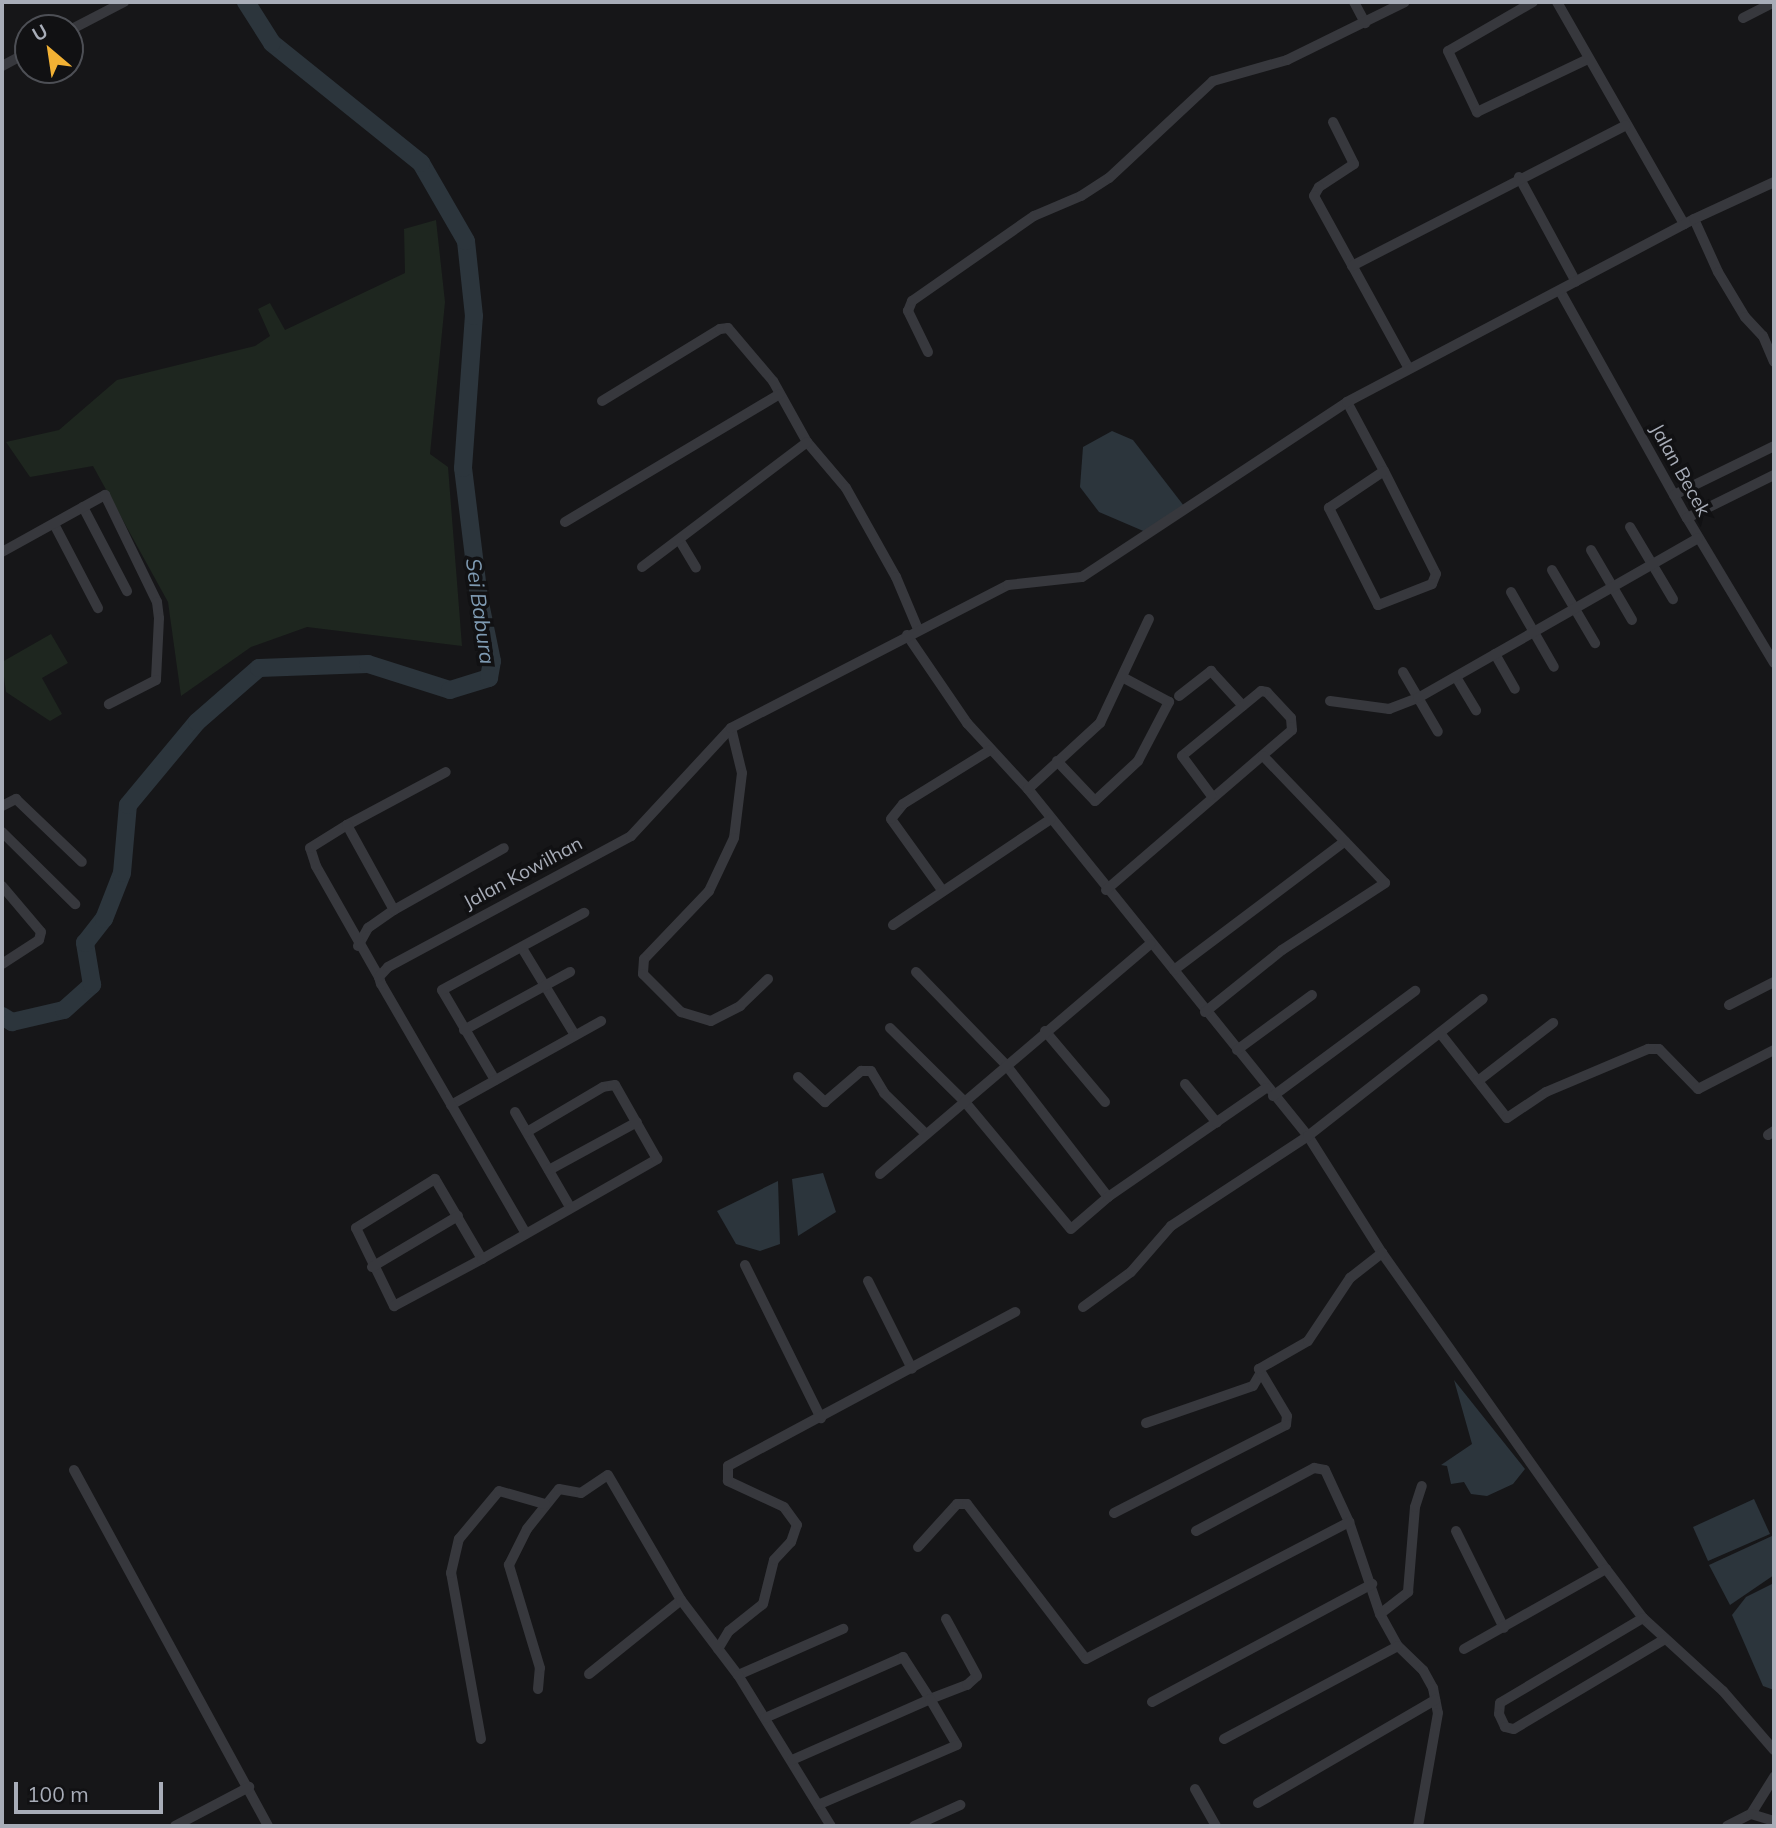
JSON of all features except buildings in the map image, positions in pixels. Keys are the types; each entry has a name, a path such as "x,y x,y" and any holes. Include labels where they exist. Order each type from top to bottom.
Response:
{"street":[{"path":"84,23 124,2"},
{"path":"1354,2 1365,23"},
{"path":"928,352 908,311 912,301 1034,216 1081,196 1108,178 1213,81 1287,60 1405,2"},
{"path":"1533,2 1448,51 1477,112 1588,59"},
{"path":"1557,2 1626,125 1689,221 1745,317 1763,336 1774,362"},
{"path":"1743,18 1774,2"},
{"path":"1333,121 1354,163 1319,187 1314,196 1408,367"},
{"path":"1352,266 1519,177 1626,125"},
{"path":"1519,177 1576,282"},
{"name":"Jalan Kowilhan","path":"379,977 404,956 631,836 732,728 918,629 1014,583 1082,577 1347,402 1408,367 1560,291 1689,221 1774,182"},
{"name":"Jalan Becek","path":"1560,291 1698,538 1774,663"},
{"path":"602,401 724,327 773,381 807,442 846,488 896,577 918,629"},
{"path":"565,522 780,394"},
{"path":"1347,402 1384,471 1436,580 1378,605 1329,509 1384,471"},
{"path":"642,567 680,541 807,442"},
{"path":"1674,495 1774,446"},
{"path":"1687,518 1774,475"},
{"path":"2,552 104,495 158,608 156,680 109,704"},
{"path":"83,507 127,591"},
{"path":"54,524 98,608"},
{"path":"1630,527 1672,600"},
{"path":"1330,701 1389,709 1418,698 1573,606 1698,538"},
{"path":"680,541 696,568"},
{"path":"1591,550 1632,620"},
{"path":"1552,570 1595,643"},
{"path":"1511,592 1555,667"},
{"path":"1028,789 1100,723 1124,678 1149,619"},
{"path":"907,635 947,698 990,750 1028,789 1106,890 1174,970 1269,1092 1308,1136 1382,1253 1643,1618 1723,1691 1774,1750"},
{"path":"1494,654 1515,689"},
{"path":"1179,696 1211,671 1243,706"},
{"path":"1403,672 1438,732"},
{"path":"1456,677 1476,710"},
{"path":"1057,761 1095,801 1138,761 1169,702 1124,678"},
{"path":"1106,890 1211,795 1263,756 1294,724 1267,692 1261,691 1182,756 1211,795"},
{"path":"732,728 742,773 743,797 734,838 709,891 644,958 643,974 681,1012 711,1021 740,1006 768,979"},
{"path":"942,890 891,819 903,804 990,750"},
{"path":"1205,1012 1282,950 1382,887 1383,880 1263,756"},
{"path":"446,772 347,825 309,851 358,946 379,977 525,1232"},
{"path":"2,806 16,799 82,862"},
{"path":"893,925 1051,819"},
{"path":"347,825 394,909"},
{"path":"2,832 75,904"},
{"path":"1174,970 1345,841"},
{"path":"358,946 368,928 394,909 504,848"},
{"path":"2,886 41,932 39,940 2,964"},
{"path":"495,1080 442,990 584,913"},
{"path":"880,1174 1150,944"},
{"path":"522,948 575,1035"},
{"path":"464,1030 570,971"},
{"path":"916,972 1006,1065 1108,1197"},
{"path":"1729,1004 1774,982"},
{"path":"890,1028 965,1102 1033,1178 1071,1229 1108,1197 1217,1123 1269,1092 1415,991"},
{"path":"1237,1051 1312,995"},
{"path":"1083,1307 1131,1272 1171,1226 1308,1136 1483,999"},
{"path":"452,1105 601,1021"},
{"path":"1478,1081 1553,1023"},
{"path":"1045,1031 1105,1102"},
{"path":"1440,1033 1507,1118 1546,1091 1654,1047 1698,1090 1774,1049"},
{"path":"798,1077 825,1102 861,1071 871,1071 884,1093 926,1134"},
{"path":"1185,1084 1217,1123"},
{"path":"482,1259 435,1179 359,1223 356,1232 391,1306 482,1259 525,1232 656,1162 615,1085 608,1085 527,1132"},
{"path":"515,1112 570,1207"},
{"path":"549,1170 637,1122"},
{"path":"372,1267 457,1216"},
{"path":"1146,1423 1253,1386 1261,1368 1308,1341 1350,1278 1382,1253"},
{"path":"745,1265 821,1418"},
{"path":"868,1281 912,1369"},
{"path":"718,1649 729,1631 763,1604 774,1560 791,1542 797,1525 785,1507 728,1481 726,1468 1015,1312"},
{"path":"1114,1513 1286,1425 1287,1416 1260,1374"},
{"path":"1196,1531 1314,1468 1325,1470 1349,1522 1380,1614 1398,1646 1423,1670 1435,1700 1438,1713 1418,1826"},
{"path":"74,1470 268,1826"},
{"path":"538,1689 540,1668 509,1565 545,1504 559,1489 581,1493 608,1475 681,1600 738,1675 831,1826"},
{"path":"1380,1614 1408,1591 1415,1507 1422,1486"},
{"path":"481,1739 451,1573 459,1539 499,1491 545,1504"},
{"path":"918,1547 957,1504 967,1504 1086,1659 1349,1522"},
{"path":"1456,1531 1504,1628"},
{"path":"1464,1650 1606,1569"},
{"path":"1152,1702 1372,1584"},
{"path":"589,1674 681,1600"},
{"path":"1643,1618 1500,1703 1499,1714 1505,1727 1514,1729 1665,1639"},
{"path":"792,1760 967,1685 977,1676 946,1619"},
{"path":"738,1675 843,1629"},
{"path":"1224,1739 1398,1646"},
{"path":"765,1718 903,1657 957,1745 818,1805"},
{"path":"1258,1803 1435,1700"},
{"path":"1727,1826 1751,1814 1774,1777"},
{"path":"175,1826 248,1787"},
{"path":"1195,1788 1216,1826"},
{"path":"914,1826 960,1805"},
{"path":"1751,1814 1774,1821"}],"shaded area":[{"path":"436,220 445,302 430,454 448,467 462,646 307,627 251,647 181,696 168,602 93,466 30,477 6,442 59,430 117,380 255,346 270,336 258,309 270,303 285,330 405,273 404,229"},
{"path":"1112,431 1133,440 1184,506 1148,533 1099,512 1080,487 1083,447"},
{"path":"51,634 68,663 42,678 62,714 50,721 6,692 2,662"},
{"path":"823,1173 836,1212 798,1236 792,1179"},
{"path":"778,1181 780,1244 760,1251 736,1244 717,1211"},
{"path":"1454,1380 1525,1469 1513,1484 1487,1496 1471,1494 1464,1482 1451,1484 1447,1466 1441,1465 1472,1444"},
{"path":"1754,1499 1770,1534 1708,1561 1693,1527"},
{"path":"1772,1536 1774,1575 1730,1605 1709,1565"},
{"path":"1774,1583 1774,1690 1763,1686 1732,1615 1746,1597"}],"waterway":[{"name":"Sei Babura","path":"2,1016 12,1022 64,1010 92,985 85,943 104,919 122,873 128,805 197,722 259,668 368,664 450,690 489,678 492,661 479,598 463,468 474,316 466,241 421,163 272,43 246,2"}]}
